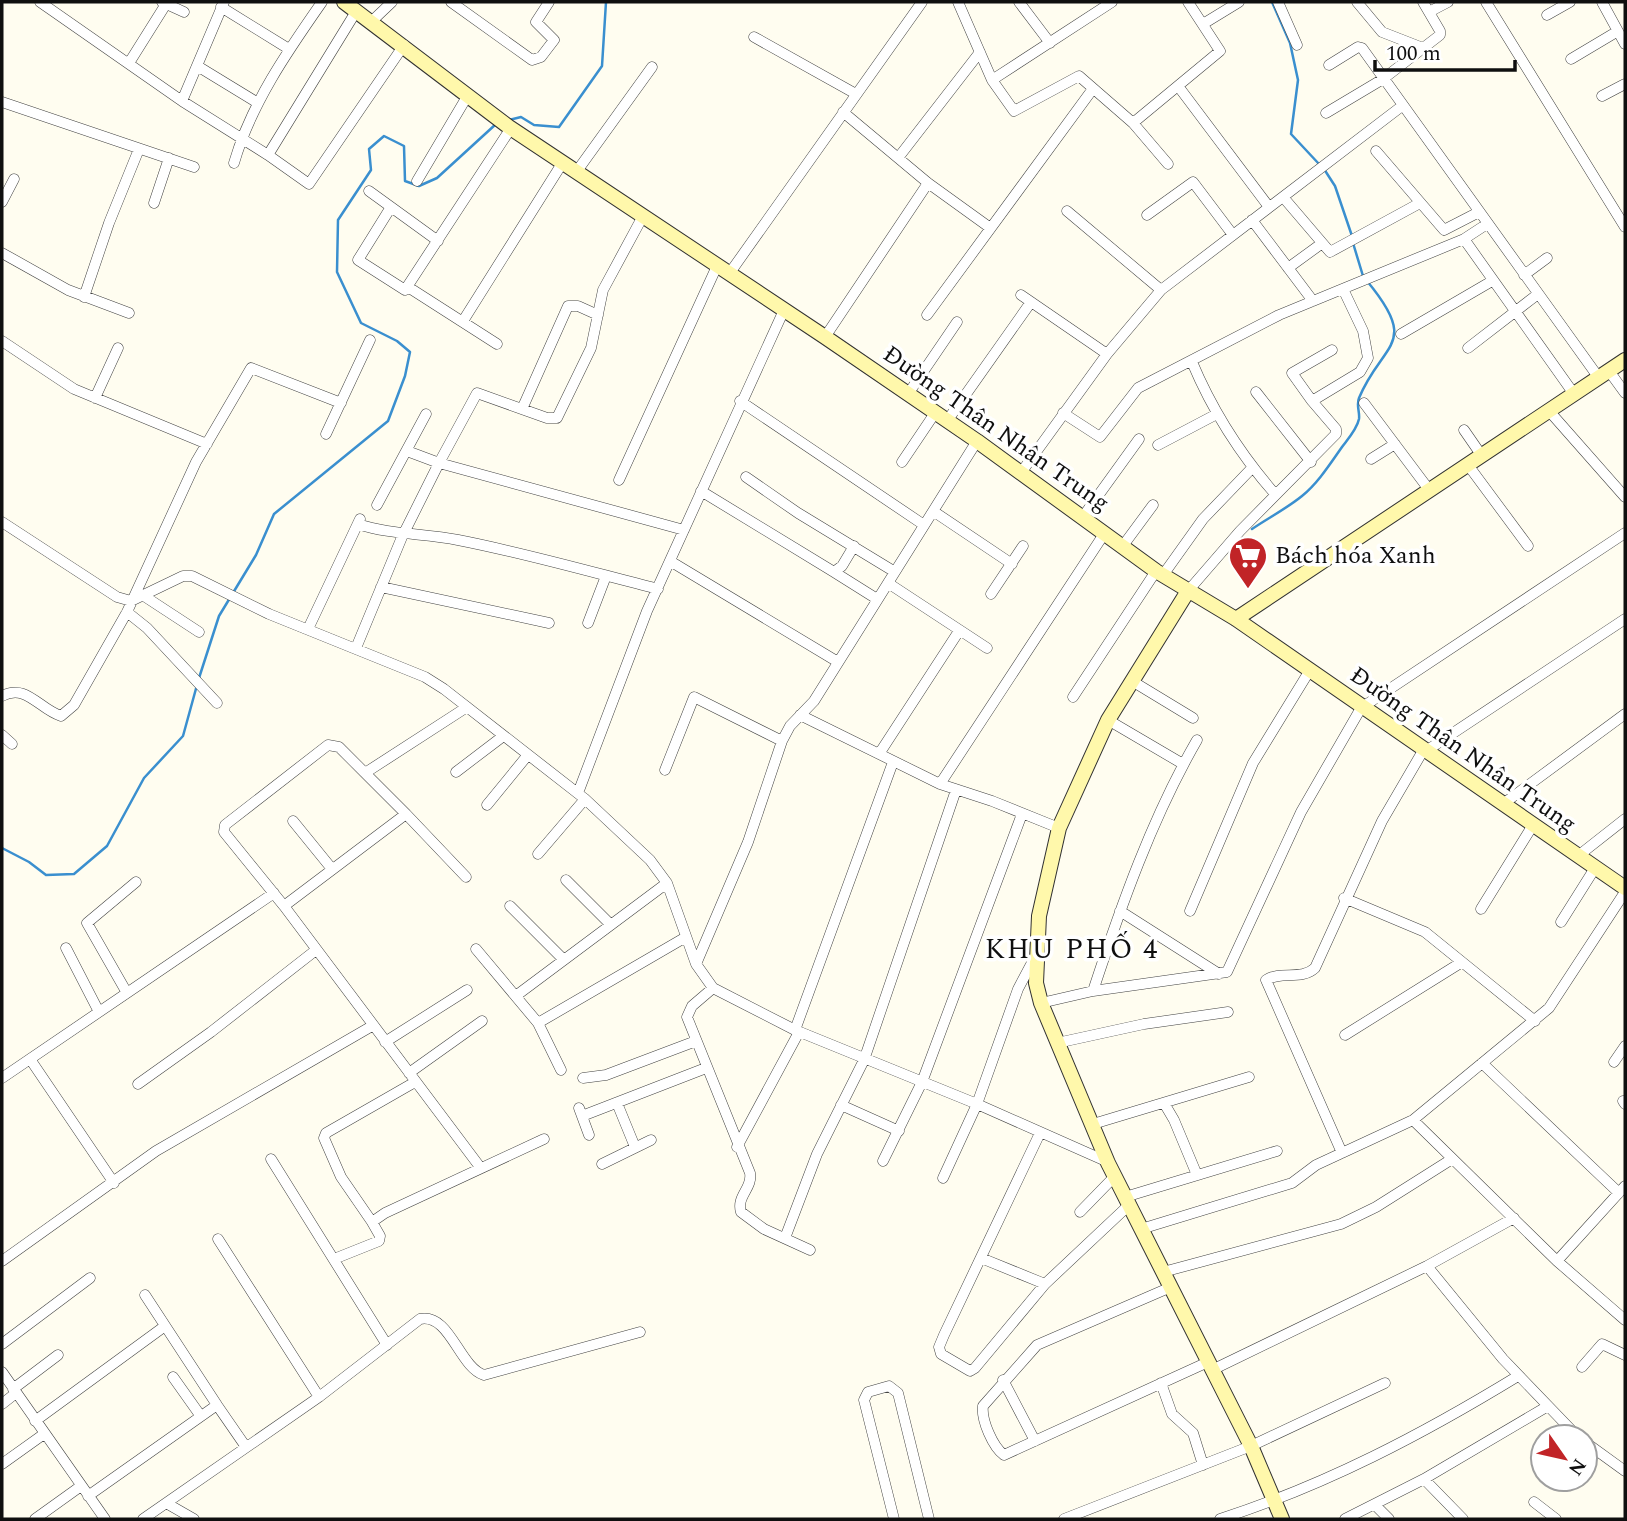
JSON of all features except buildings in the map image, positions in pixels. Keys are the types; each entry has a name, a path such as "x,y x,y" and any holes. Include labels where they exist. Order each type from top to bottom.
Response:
{"street":[{"path":"40,2 182,101 241,136 309,184 404,45"},
{"path":"234,163 241,136 258,103 289,49 322,2"},
{"path":"372,21 392,2"},
{"path":"451,2 532,60 541,57 554,40 536,22 549,2"},
{"path":"619,480 723,270 843,112 922,2"},
{"path":"958,2 992,80 1014,111 1075,75 1133,123 1168,164"},
{"path":"1020,2 1050,43"},
{"path":"992,80 1112,2"},
{"path":"1133,123 1220,51 1188,2"},
{"path":"1203,24 1239,2"},
{"path":"1278,2 1297,45"},
{"path":"1357,2 1382,32 1423,48"},
{"path":"1326,113 1383,79 1440,33 1423,2"},
{"path":"1429,12 1448,2"},
{"path":"1486,2 1625,228"},
{"path":"1547,15 1570,2"},
{"path":"1602,2 1625,44"},
{"path":"129,63 164,3 184,12"},
{"path":"182,101 199,67 222,4 289,49"},
{"path":"268,155 351,6"},
{"name":"Đường Thân Nhân Trung","path":"351,6 496,118 825,337 976,441 1159,573 1236,619 1625,890"},
{"path":"1571,59 1618,31"},
{"path":"754,37 856,94"},
{"path":"1329,65 1358,47 1538,294 1604,374 1625,393"},
{"path":"898,158 980,52"},
{"path":"199,67 258,103"},
{"path":"576,171 652,67"},
{"path":"1602,96 1625,84"},
{"path":"1178,86 1269,207"},
{"path":"927,315 1092,90"},
{"path":"417,181 468,95"},
{"path":"2,102 194,167"},
{"path":"1020,474 1107,354 1161,290 1402,106"},
{"path":"843,112 928,183 989,227"},
{"path":"391,207 358,260 402,290 408,288 510,127"},
{"path":"84,297 109,223 139,149"},
{"path":"1377,151 1444,230 1479,212"},
{"path":"154,203 169,158"},
{"path":"463,321 564,162"},
{"path":"2,202 14,178"},
{"path":"1147,215 1193,182 1233,235"},
{"path":"825,337 928,183"},
{"path":"369,191 438,241"},
{"path":"1283,197 1330,252 1420,203"},
{"path":"1067,211 1161,290"},
{"path":"356,648 403,534 474,395 480,393 547,418 557,418 591,348 603,290 643,216"},
{"path":"1252,220 1313,301"},
{"path":"1063,413 1100,437 1138,388 1279,315 1464,239 1487,224"},
{"path":"1464,239 1574,394"},
{"path":"1288,268 1321,244"},
{"path":"2,253 84,297 129,313"},
{"path":"1524,275 1547,258"},
{"path":"1401,334 1492,281"},
{"path":"408,288 497,344"},
{"path":"1312,401 1360,372 1367,363 1363,331 1343,289"},
{"path":"1468,348 1538,294"},
{"path":"1021,295 1107,354"},
{"path":"902,462 941,417 1031,302"},
{"path":"522,409 568,306 578,306 598,315"},
{"path":"538,854 582,796 657,589 740,401 784,310"},
{"path":"908,394 957,322"},
{"path":"326,434 370,340"},
{"path":"2,341 50,376 95,398 207,444"},
{"path":"95,398 118,348"},
{"path":"1282,1519 1277,1501 1251,1446 1112,1169 1041,1003 1036,983 1036,955 1040,916 1059,828 1108,720 1188,591 1275,494 1311,462 1337,432 1292,373 1332,350"},
{"path":"1236,619 1625,360"},
{"path":"1192,362 1215,415 1252,468 1275,494"},
{"path":"2,696 10,692 22,692 52,713 61,716 68,713 127,612 207,444 251,368 341,402"},
{"path":"1256,392 1311,462"},
{"path":"740,401 924,525"},
{"path":"1364,403 1430,491"},
{"path":"1550,412 1623,490"},
{"path":"377,505 426,414"},
{"path":"1158,445 1215,415"},
{"path":"1464,430 1482,456"},
{"path":"1082,518 1139,439"},
{"path":"696,964 748,842 782,741 800,715 814,701 976,441"},
{"path":"1371,459 1395,444"},
{"path":"407,451 439,463 684,530"},
{"path":"1468,466 1528,546"},
{"path":"1073,696 1159,573 1203,519 1252,468"},
{"path":"746,477 895,572"},
{"path":"701,491 877,599"},
{"path":"1122,547 1153,505"},
{"path":"933,512 1012,564"},
{"path":"308,629 359,521 403,534 421,533 478,543 657,589"},
{"path":"2,522 117,597 131,601 187,576 240,601 425,677 582,796 650,860 667,883 696,964 713,988 797,1031 976,1104 1112,1169"},
{"path":"1041,1003 1093,991 1219,974 1231,967 1301,812 1361,708 1625,533"},
{"path":"940,785 1104,534"},
{"path":"991,594 1023,545"},
{"path":"834,572 842,566 854,546"},
{"path":"670,562 838,662"},
{"path":"588,623 606,576"},
{"path":"888,583 987,648"},
{"path":"381,587 549,623"},
{"path":"144,596 200,632"},
{"path":"127,612 147,628 217,703"},
{"path":"1342,1153 1266,982 1274,976 1303,975 1315,968 1344,898 1382,821 1425,750 1625,619"},
{"path":"878,754 960,631"},
{"path":"1190,911 1253,763 1310,670"},
{"path":"1132,681 1193,718"},
{"path":"665,770 694,696 782,741"},
{"path":"365,773 467,707"},
{"path":"1503,804 1625,714"},
{"path":"800,715 940,785 1059,828"},
{"path":"1108,720 1183,764"},
{"path":"2,735 12,744"},
{"path":"456,772 502,737"},
{"path":"1093,991 1119,911 1183,764 1197,740"},
{"path":"466,877 339,747 328,746 225,825 224,832 284,906 480,1167"},
{"path":"487,805 527,756"},
{"path":"737,1147 797,1031 893,761"},
{"path":"785,1238 817,1154 864,1060 956,790"},
{"path":"284,906 406,814"},
{"path":"883,1161 922,1082 1022,814"},
{"path":"1578,856 1625,819"},
{"path":"293,821 332,869"},
{"path":"1481,909 1533,825"},
{"path":"1561,922 1595,868"},
{"path":"566,880 610,924"},
{"path":"127,993 87,923 136,881"},
{"path":"517,995 667,883"},
{"path":"1141,1229 1292,1183 1316,1165 1413,1120 1549,1008 1625,890"},
{"path":"2,1078 274,893"},
{"path":"1344,898 1426,932 1535,1021"},
{"path":"510,906 562,960"},
{"path":"1119,911 1219,974"},
{"path":"538,1023 686,937"},
{"path":"66,948 99,1012"},
{"path":"476,949 538,1023 561,1070"},
{"path":"138,1084 211,1032 317,950"},
{"path":"943,1178 976,1104 1018,989 1036,955"},
{"path":"1345,1035 1462,962"},
{"path":"713,988 688,1011 687,1017 751,1178 740,1200 741,1212 764,1229 810,1250"},
{"path":"385,1042 467,990"},
{"path":"1057,1042 1143,1024 1228,1012"},
{"path":"334,1259 379,1241 380,1236 341,1177 324,1138 326,1133 412,1078 482,1021"},
{"path":"2,1261 156,1151 372,1026"},
{"path":"583,1078 606,1076 696,1041"},
{"path":"1614,1062 1625,1046"},
{"path":"30,1059 114,1183"},
{"path":"1482,1063 1622,1189 1557,1261"},
{"path":"589,1135 581,1112 617,1103 706,1068"},
{"path":"1093,1124 1249,1077"},
{"path":"617,1103 635,1147"},
{"path":"1164,1103 1197,1175"},
{"path":"841,1105 899,1131"},
{"path":"1413,1120 1557,1261 1625,1320"},
{"path":"1040,1133 939,1347 941,1354 970,1371 1045,1284 1127,1201 1197,1175 1277,1151"},
{"path":"372,1222 480,1167 544,1139"},
{"path":"602,1164 651,1140"},
{"path":"271,1159 387,1345"},
{"path":"1163,1272 1341,1224 1376,1207 1452,1159"},
{"path":"1080,1212 1112,1169"},
{"path":"1171,1287 1037,1345 1003,1380 983,1406 982,1413 997,1449 1004,1455 1160,1383 1210,1366 1427,1266 1514,1218"},
{"path":"218,1239 319,1397"},
{"path":"981,1258 1045,1284"},
{"path":"1427,1266 1454,1303 1518,1376 1564,1423"},
{"path":"2,1344 90,1278"},
{"path":"145,1295 246,1447"},
{"path":"143,1519 319,1397 420,1319 430,1319 440,1325 470,1366 484,1375 640,1332"},
{"path":"35,1421 165,1326"},
{"path":"1582,1367 1602,1344 1625,1355"},
{"path":"2,1404 58,1354"},
{"path":"2,1372 104,1519"},
{"path":"1220,1519 1277,1501 1420,1434 1518,1376"},
{"path":"173,1377 200,1415"},
{"path":"1003,1380 1035,1441"},
{"path":"1160,1383 1171,1414 1193,1433 1203,1465"},
{"path":"1064,1519 1251,1446 1385,1383"},
{"path":"894,1519 864,1400 868,1392 889,1386 898,1393 929,1519"},
{"path":"89,1496 217,1405"},
{"path":"1345,1519 1424,1479 1548,1406"},
{"path":"2,1464 44,1434"},
{"path":"1599,1452 1625,1471"},
{"path":"1424,1479 1463,1519"},
{"path":"35,1519 81,1486"},
{"path":"1534,1502 1556,1519"},
{"path":"166,1503 194,1519"},
{"path":"1375,1505 1388,1519"}],"waterway":[{"path":"509,120 521,117 534,125 559,127 602,66 606,2"},
{"path":"1272,2 1290,43 1298,80 1291,134 1319,164"},
{"path":"199,678 219,616 256,555 274,514 388,421 405,376 410,352 397,341 361,323 337,272 338,220 371,170 369,149 384,136 404,146 405,181 419,186 437,178 496,124"},
{"path":"1324,169 1335,186 1352,236"},
{"path":"1353,243 1363,276"},
{"path":"1252,529 1308,491 1324,473 1356,426 1359,419 1359,398 1392,343 1394,332 1392,319 1367,281"},
{"path":"2,848 29,862 46,875 74,874 107,846 144,778 183,736 197,685"}],"place":[{"name":"Bách hóa Xanh","path":"1248,590"}],"district":[{"name":"KHU PHỐ 4","path":"1072,949"}]}
